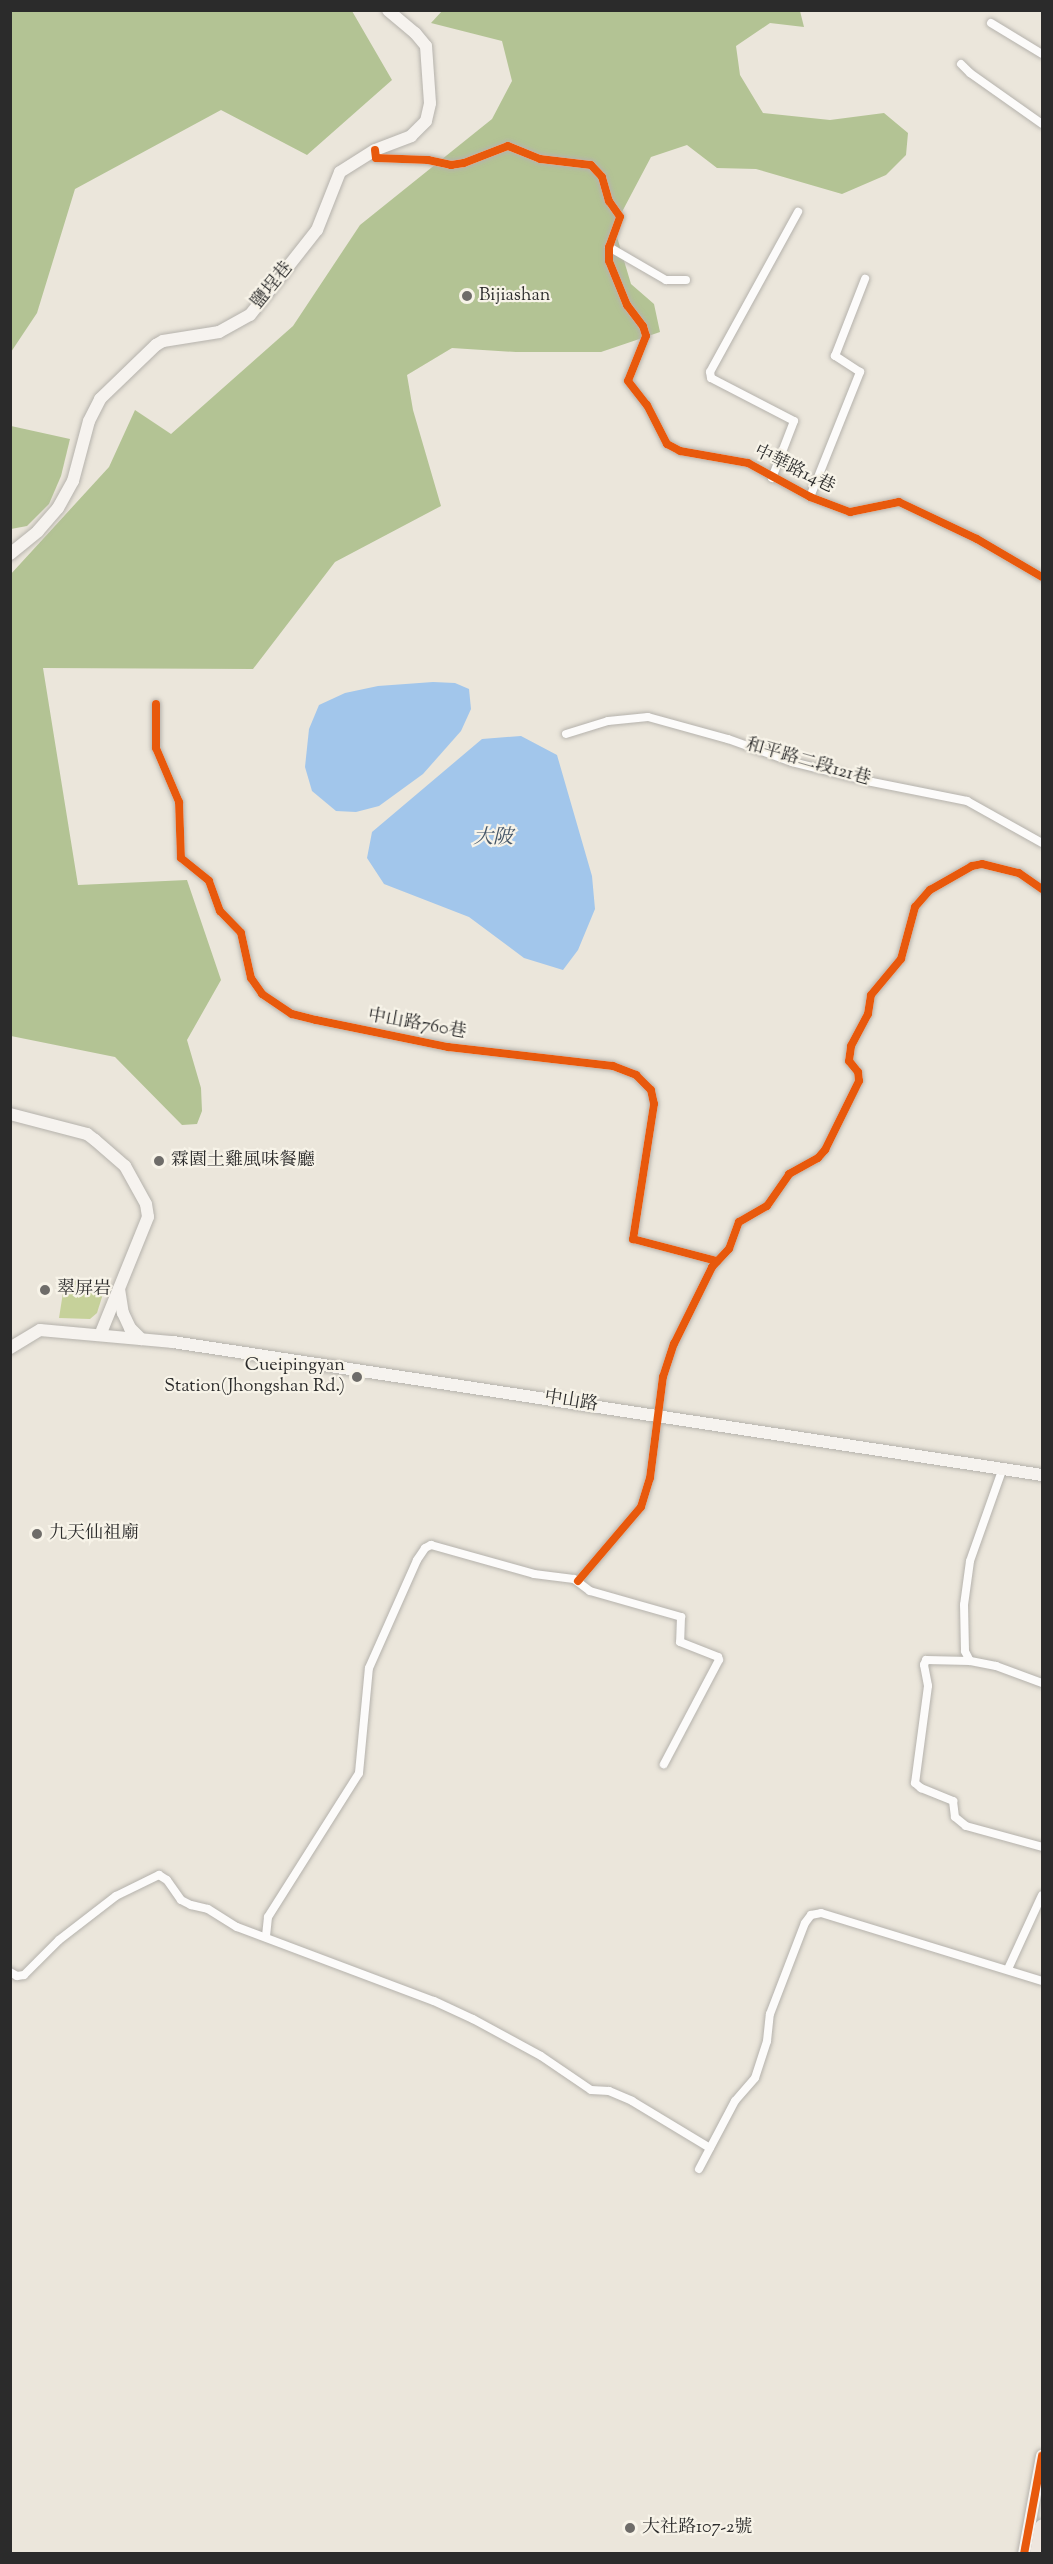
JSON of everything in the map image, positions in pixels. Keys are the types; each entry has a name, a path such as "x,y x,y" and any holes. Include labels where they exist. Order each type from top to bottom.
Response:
{"highway":[{"path":"1037,2553 1042,2526"}],"street":[{"name":"鹽埕巷","path":"10,554 38,531 58,508 73,481 90,421 100,399 163,341 219,332 250,315 317,231 336,176 375,150 411,136 420,129 430,112 426,45 388,10"},
{"path":"991,23 1042,54"},
{"path":"962,64 970,73 1042,124"},
{"path":"375,150 376,158 428,160 451,165 508,146 540,159 591,165 602,177 609,201 620,216 609,247 666,280 686,280"},
{"name":"中華路14巷","path":"772,478 794,421 711,378 710,372 798,212"},
{"name":"中華路14巷","path":"609,247 609,261 616,282 627,305 643,326 646,336 628,381 647,405 664,439 672,448 748,463 810,497 850,512 899,502 977,539 1042,577"},
{"name":"中華路14巷","path":"810,497 860,372 835,356 865,279"},
{"name":"中山路760巷","path":"156,704 156,748 179,802 181,858 209,881 220,911 241,933 251,978 262,994 292,1014 316,1020 448,1047 603,1065 636,1075 651,1090 654,1104 633,1239 635,1242 717,1261"},
{"name":"和平路二段121巷","path":"566,734 608,720 648,717 728,739 792,762 872,782 967,801 1042,843"},
{"path":"578,1581 641,1507 650,1478 663,1377 674,1344 717,1261 729,1249 739,1222 768,1206 789,1174 818,1158 825,1150 859,1081 860,1076 851,1065 849,1054 868,1014 871,995 901,958 915,907 930,890 972,866 982,864 1019,873 1042,889"},
{"path":"10,1114 87,1134 124,1166 146,1204 148,1217 99,1335"},
{"path":"119,1288 123,1313 130,1328 141,1339"},
{"name":"中山路","path":"10,1348 40,1330 141,1339 1042,1474"},
{"path":"970,1661 965,1651 964,1605 970,1561 1003,1468"},
{"path":"266,1936 268,1917 359,1773 369,1668 417,1560 425,1548 437,1545 534,1574 578,1581 598,1594 677,1615 682,1621 680,1642 718,1657 718,1663 664,1764"},
{"path":"1042,1683 996,1666 970,1661 953,1659 924,1662 928,1686 915,1783 921,1788 953,1801 955,1817 966,1826 1042,1847"},
{"path":"10,1972 17,1976 24,1975 59,1940 116,1896 159,1875 167,1880 182,1900 208,1910 237,1927 434,2001 473,2019 541,2056 591,2090 609,2091 633,2101 710,2148"},
{"path":"1008,1969 1042,1895"},
{"path":"699,2169 738,2095 755,2078 767,2041 770,2014 805,1923 811,1915 821,1913 1042,1981"},
{"path":"1024,2553 1042,2456"}],"green space":[{"path":"11,10 352,11 392,80 307,155 221,110 75,189 37,313 11,352"},
{"path":"442,11 800,11 804,27 770,23 736,46 740,75 763,113 830,120 884,113 908,133 906,155 886,175 842,194 756,169 717,168 687,145 651,157 614,227 631,284 654,304 660,332 601,352 516,352 452,348 407,375 413,410 441,506 335,562 253,669 43,668 78,885 187,880 221,980 187,1040 201,1088 202,1111 197,1124 182,1125 115,1057 11,1036 10,575 109,467 135,410 171,434 293,326 360,225 492,119 512,81 502,41 431,23"},
{"path":"11,426 70,439 61,476 49,504 27,526 11,529"},
{"path":"65,1280 107,1281 97,1313 90,1319 59,1318"}],"water":[{"path":"433,682 455,683 469,689 471,709 461,731 423,774 379,806 356,812 336,811 312,791 305,767 309,729 319,705 345,693 378,686"},
{"name":"大陂","path":"521,736 557,755 592,876 595,909 578,950 563,970 524,958 469,917 384,884 367,858 372,832 482,739"}],"cycle path":[{"path":"375,150 376,158 428,160 451,165 464,163 508,146 540,159 591,165 602,177 609,201 620,217 609,247 609,261 627,305 643,326 646,336 628,381 647,405 667,444 680,451 748,463 810,497 850,512 899,502 977,539 1042,577"},
{"path":"156,704 156,748 179,802 181,858 209,881 220,911 241,933 251,978 262,994 292,1014 316,1020 448,1047 613,1066 636,1075 651,1090 654,1104 633,1239 717,1261"},
{"path":"578,1581 641,1507 650,1478 663,1377 674,1344 712,1267 729,1249 739,1222 767,1206 789,1174 818,1158 825,1150 859,1081 858,1072 849,1061 851,1046 868,1014 871,995 901,959 915,907 930,890 972,866 982,864 1019,873 1042,889"},
{"path":"1024,2554 1042,2456"}],"place":[{"name":"Bijiashan","path":"467,296"},
{"name":"霖園土雞風味餐廳","path":"159,1161"},
{"name":"翠屏岩","path":"45,1290"},
{"name":"Cueipingyan Station(Jhongshan Rd.)","path":"357,1377"},
{"name":"九天仙祖廟","path":"37,1534"},
{"name":"大社路107-2號","path":"630,2528"}]}
